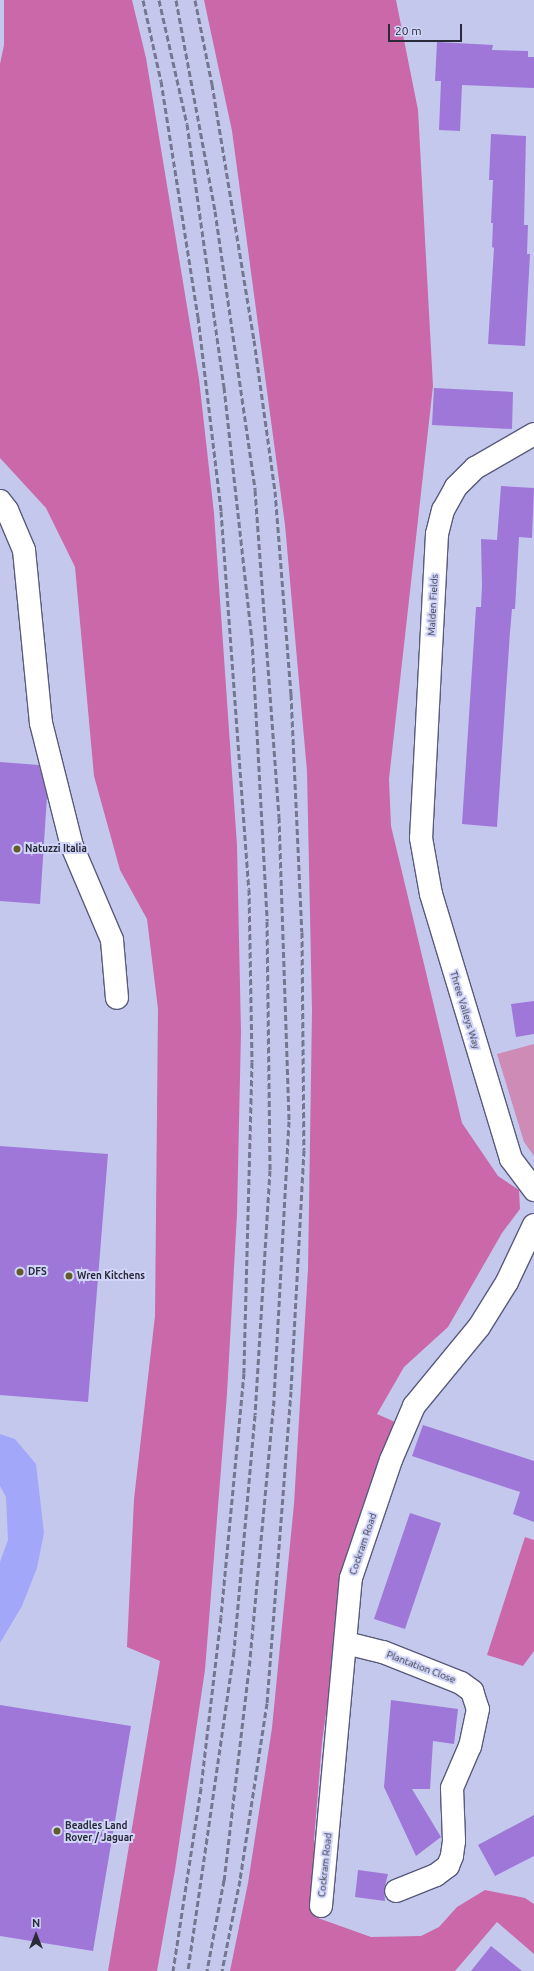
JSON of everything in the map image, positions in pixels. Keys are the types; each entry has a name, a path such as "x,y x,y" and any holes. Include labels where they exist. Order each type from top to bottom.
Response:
{"street":[{"name":"Malden Fields","path":"421,822 437,534 444,510 456,486 475,468 534,434"},
{"path":"0,501 7,510 24,550 41,723 72,846 112,940 117,998"},
{"name":"Three Valleys Way","path":"421,822 424,865 470,1029 511,1159 534,1190"},
{"name":"Cockram Road","path":"320,1906 351,1578 391,1460 414,1406 479,1327 506,1282 534,1225"},
{"name":"Plantation Close","path":"346,1642 382,1652 462,1684 472,1691 478,1709 470,1746 452,1788 454,1841 452,1856 448,1866 436,1874 396,1891"}],"shaded area":[{"path":"4,0 132,0 146,58 199,379 214,513 237,845 241,1032 237,1214 227,1394 205,1670 175,1870 157,1971 108,1971 160,1661 127,1647 134,1499 155,1316 158,1009 147,919 120,870 94,776 75,567 46,508 0,458 0,64 4,45"},
{"path":"204,0 396,0 418,110 433,386 389,779 391,826 462,1123 498,1176 519,1190 520,1209 502,1233 448,1327 404,1367 377,1414 395,1422 369,1508 331,1678 322,1742 314,1840 314,1879 315,1917 371,1937 421,1936 439,1927 457,1907 485,1890 525,1898 534,1904 534,1954 497,1922 455,1971 230,1971 248,1883 272,1728 294,1504 308,1269 312,1011 307,771 285,525 232,131"},
{"path":"534,1044 534,1156 524,1142 497,1054"},
{"path":"525,1537 534,1540 534,1651 523,1666 487,1655"}],"water":[{"path":"0,1434 15,1439 36,1464 44,1533 37,1568 22,1606 0,1643 0,1562 8,1540 6,1497 0,1486"}],"building":[{"path":"437,42 493,45 492,50 528,51 528,57 534,57 534,88 462,85 460,131 439,130 441,81 435,81"},
{"path":"491,134 526,136 524,225 528,225 527,254 530,254 525,346 488,344 494,248 492,247 493,223 491,223 493,180 489,180"},
{"path":"434,388 513,392 512,429 432,425"},
{"path":"501,486 534,488 532,538 519,537 515,609 512,609 510,632 497,827 462,824 476,607 481,607 481,539 497,540"},
{"path":"0,762 39,765 47,796 40,904 0,901"},
{"path":"534,1001 534,1034 516,1037 511,1004"},
{"path":"0,1146 108,1154 88,1402 0,1395"},
{"path":"423,1425 534,1461 534,1522 513,1514 520,1492 412,1456"},
{"path":"410,1513 441,1523 405,1629 374,1619"},
{"path":"391,1700 458,1709 454,1744 433,1741 430,1789 412,1789 441,1837 416,1856 384,1787"},
{"name":"Beadles Land Rover / Jaguar","path":"0,1705 131,1726 93,1951 0,1936"},
{"path":"534,1815 534,1856 495,1876 478,1845"},
{"path":"358,1870 388,1874 384,1890 385,1901 355,1897"},
{"path":"491,1946 522,1971 471,1971"}],"railway":[{"path":"143,0 161,81 198,317 221,511 249,889 252,1062 244,1373 221,1617 201,1788 173,1971"},
{"path":"159,0 187,124 224,387 252,640 267,921 270,1170 255,1415 234,1651 188,1971"},
{"path":"176,0 215,211 255,490 279,817 289,1121 274,1400 250,1660 224,1880 207,1971"},
{"path":"195,0 212,84 254,340 275,491 291,694 302,932 304,1150 291,1391 267,1703 240,1880 222,1971"}],"place":[{"name":"Natuzzi Italia","path":"17,849"},
{"name":"DFS","path":"20,1272"},
{"name":"Wren Kitchens","path":"69,1276"},
{"name":"Beadles Land Rover / Jaguar","path":"57,1831"}]}
